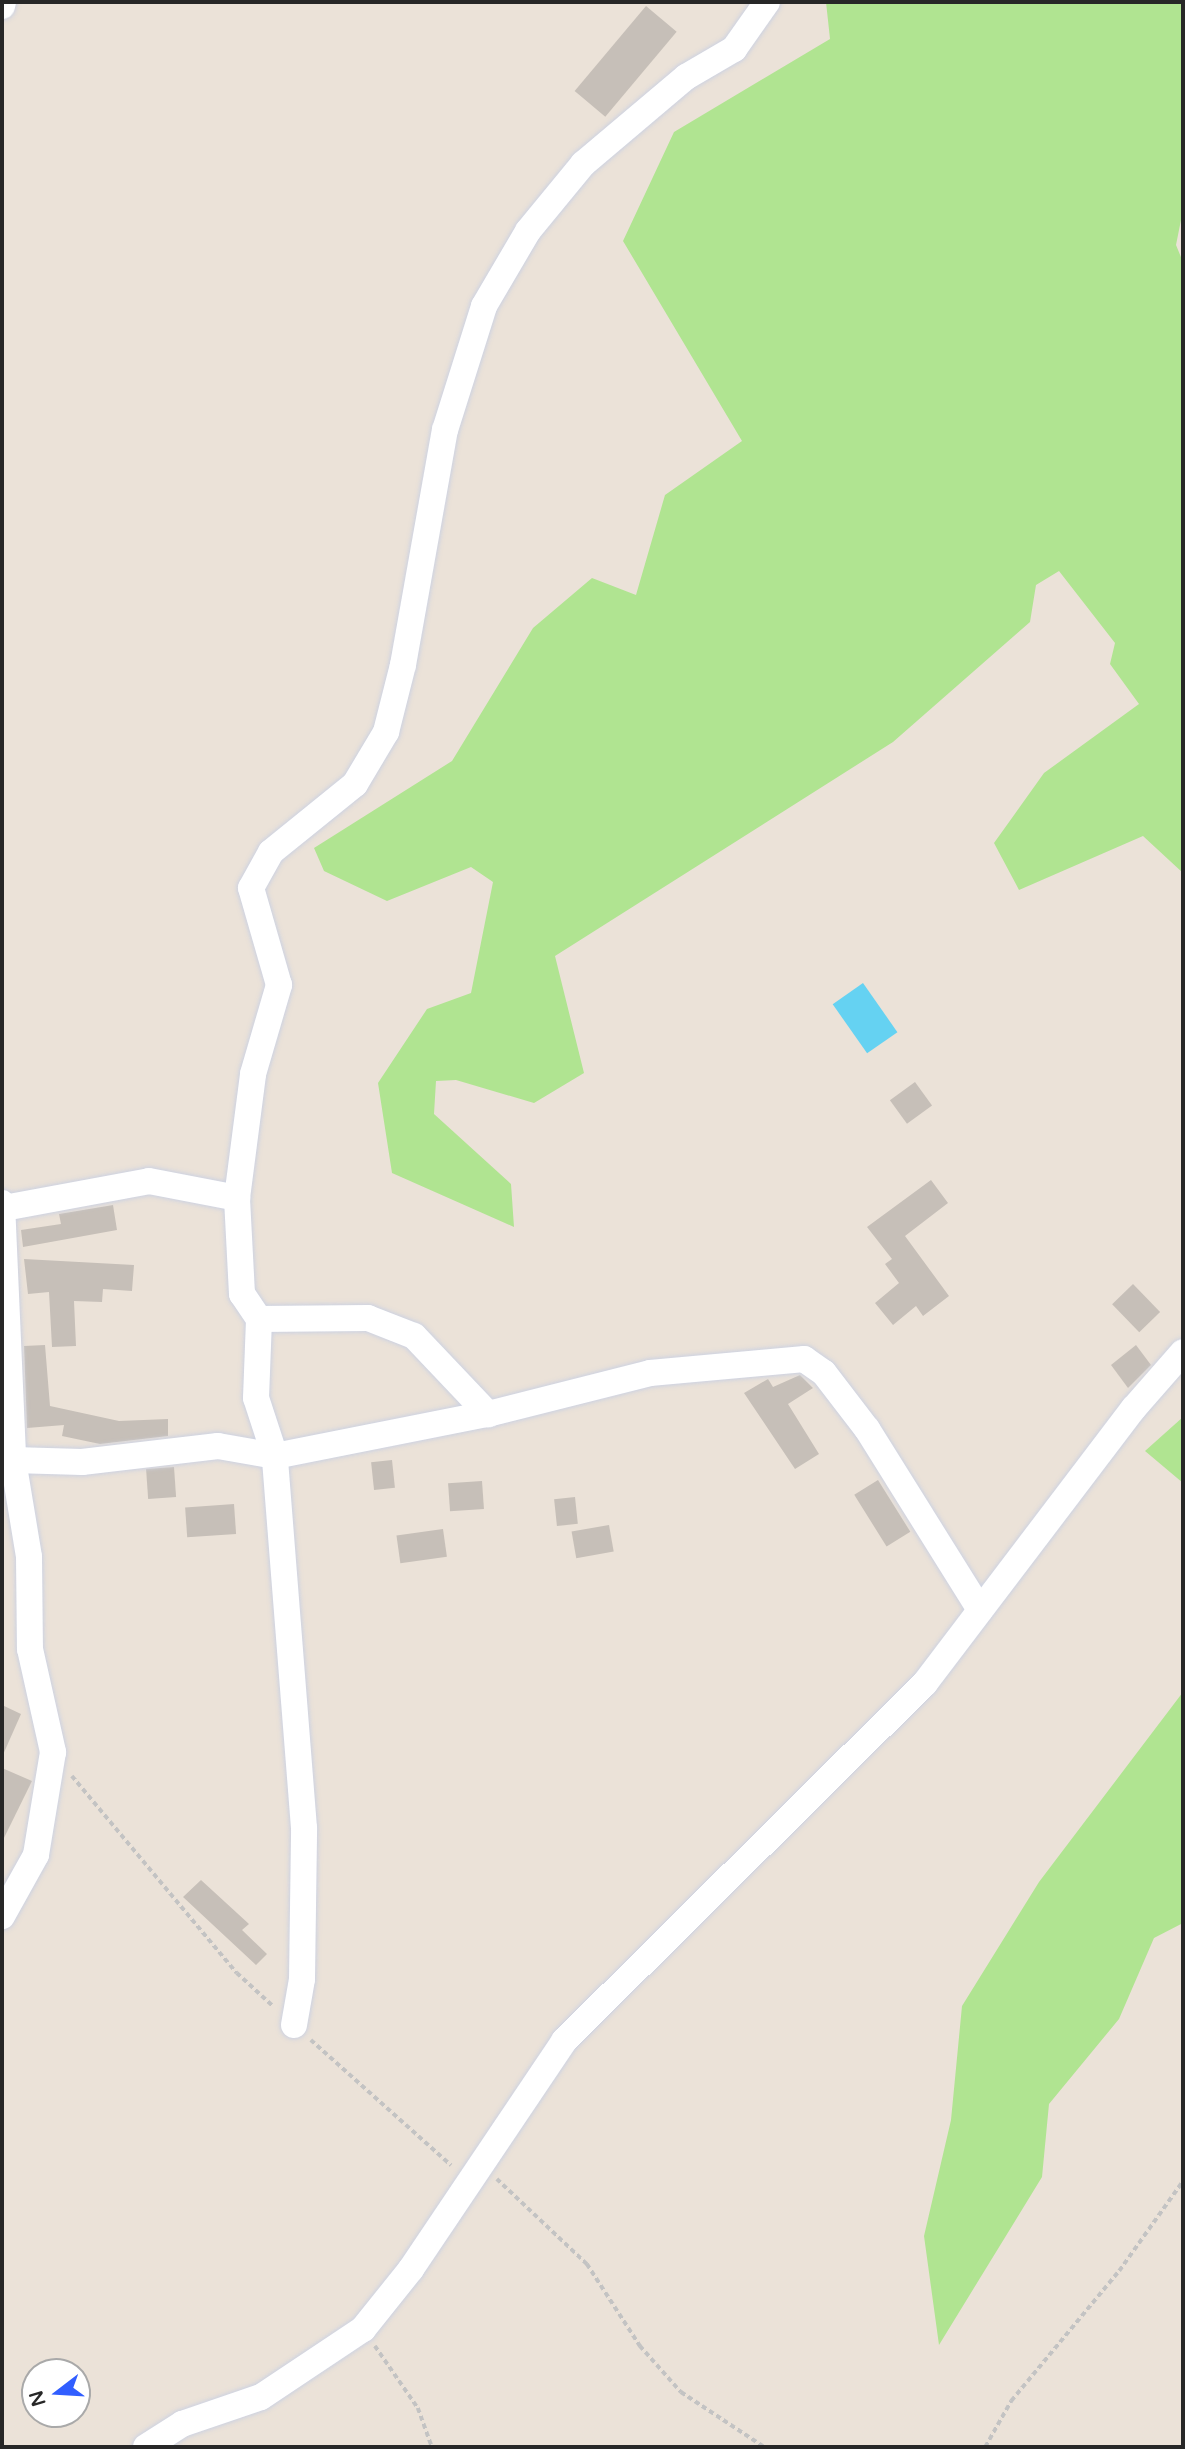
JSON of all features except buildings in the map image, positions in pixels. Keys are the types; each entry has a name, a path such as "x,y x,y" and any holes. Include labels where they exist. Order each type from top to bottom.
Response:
{"street":[{"path":"294,2025 302,1979 304,1828 275,1456 256,1398 259,1319 242,1294 237,1198 253,1074 279,985 251,888 271,852 355,784 386,732 404,665 445,430 484,306 528,231 583,164 686,77 734,49 767,2"},
{"path":"2,1916 36,1855 53,1752 30,1649 29,1557 13,1460 3,1205 149,1181 237,1198"},
{"path":"259,1319 368,1318 414,1336 488,1414"},
{"path":"146,2447 182,2424 261,2397 363,2329 411,2269 564,2041 925,1683 1134,1408 1183,1352"},
{"path":"13,1460 82,1462 218,1446 275,1456 488,1414 650,1373 804,1359 824,1373 867,1429 980,1610"}],"path":[{"path":"53,1752 237,1973 294,2025 473,2173 550,2222 587,2264 640,2346 681,2392 764,2447"},
{"path":"985,2447 1011,2401 1119,2271 1183,2181"},
{"path":"363,2329 418,2408 432,2447"}],"green space":[{"path":"826,2 1183,2 1183,210 1176,245 1183,262 1183,873 1143,836 1019,890 994,843 1044,773 1139,704 1110,664 1115,643 1059,571 1036,585 1030,622 893,742 555,956 584,1073 534,1103 456,1080 436,1081 434,1114 511,1184 514,1227 392,1173 378,1083 427,1009 471,993 493,882 471,867 387,901 324,871 314,848 452,761 533,628 592,578 636,595 665,495 742,441 623,241 674,132 830,39"},
{"path":"1183,1417 1183,1483 1145,1451"},
{"path":"1183,1692 1183,1923 1154,1938 1119,2019 1049,2104 1042,2177 939,2345 924,2236 951,2120 962,2006 1039,1882"}],"water":[{"path":"863,983 897,1032 867,1053 833,1004"}]}
